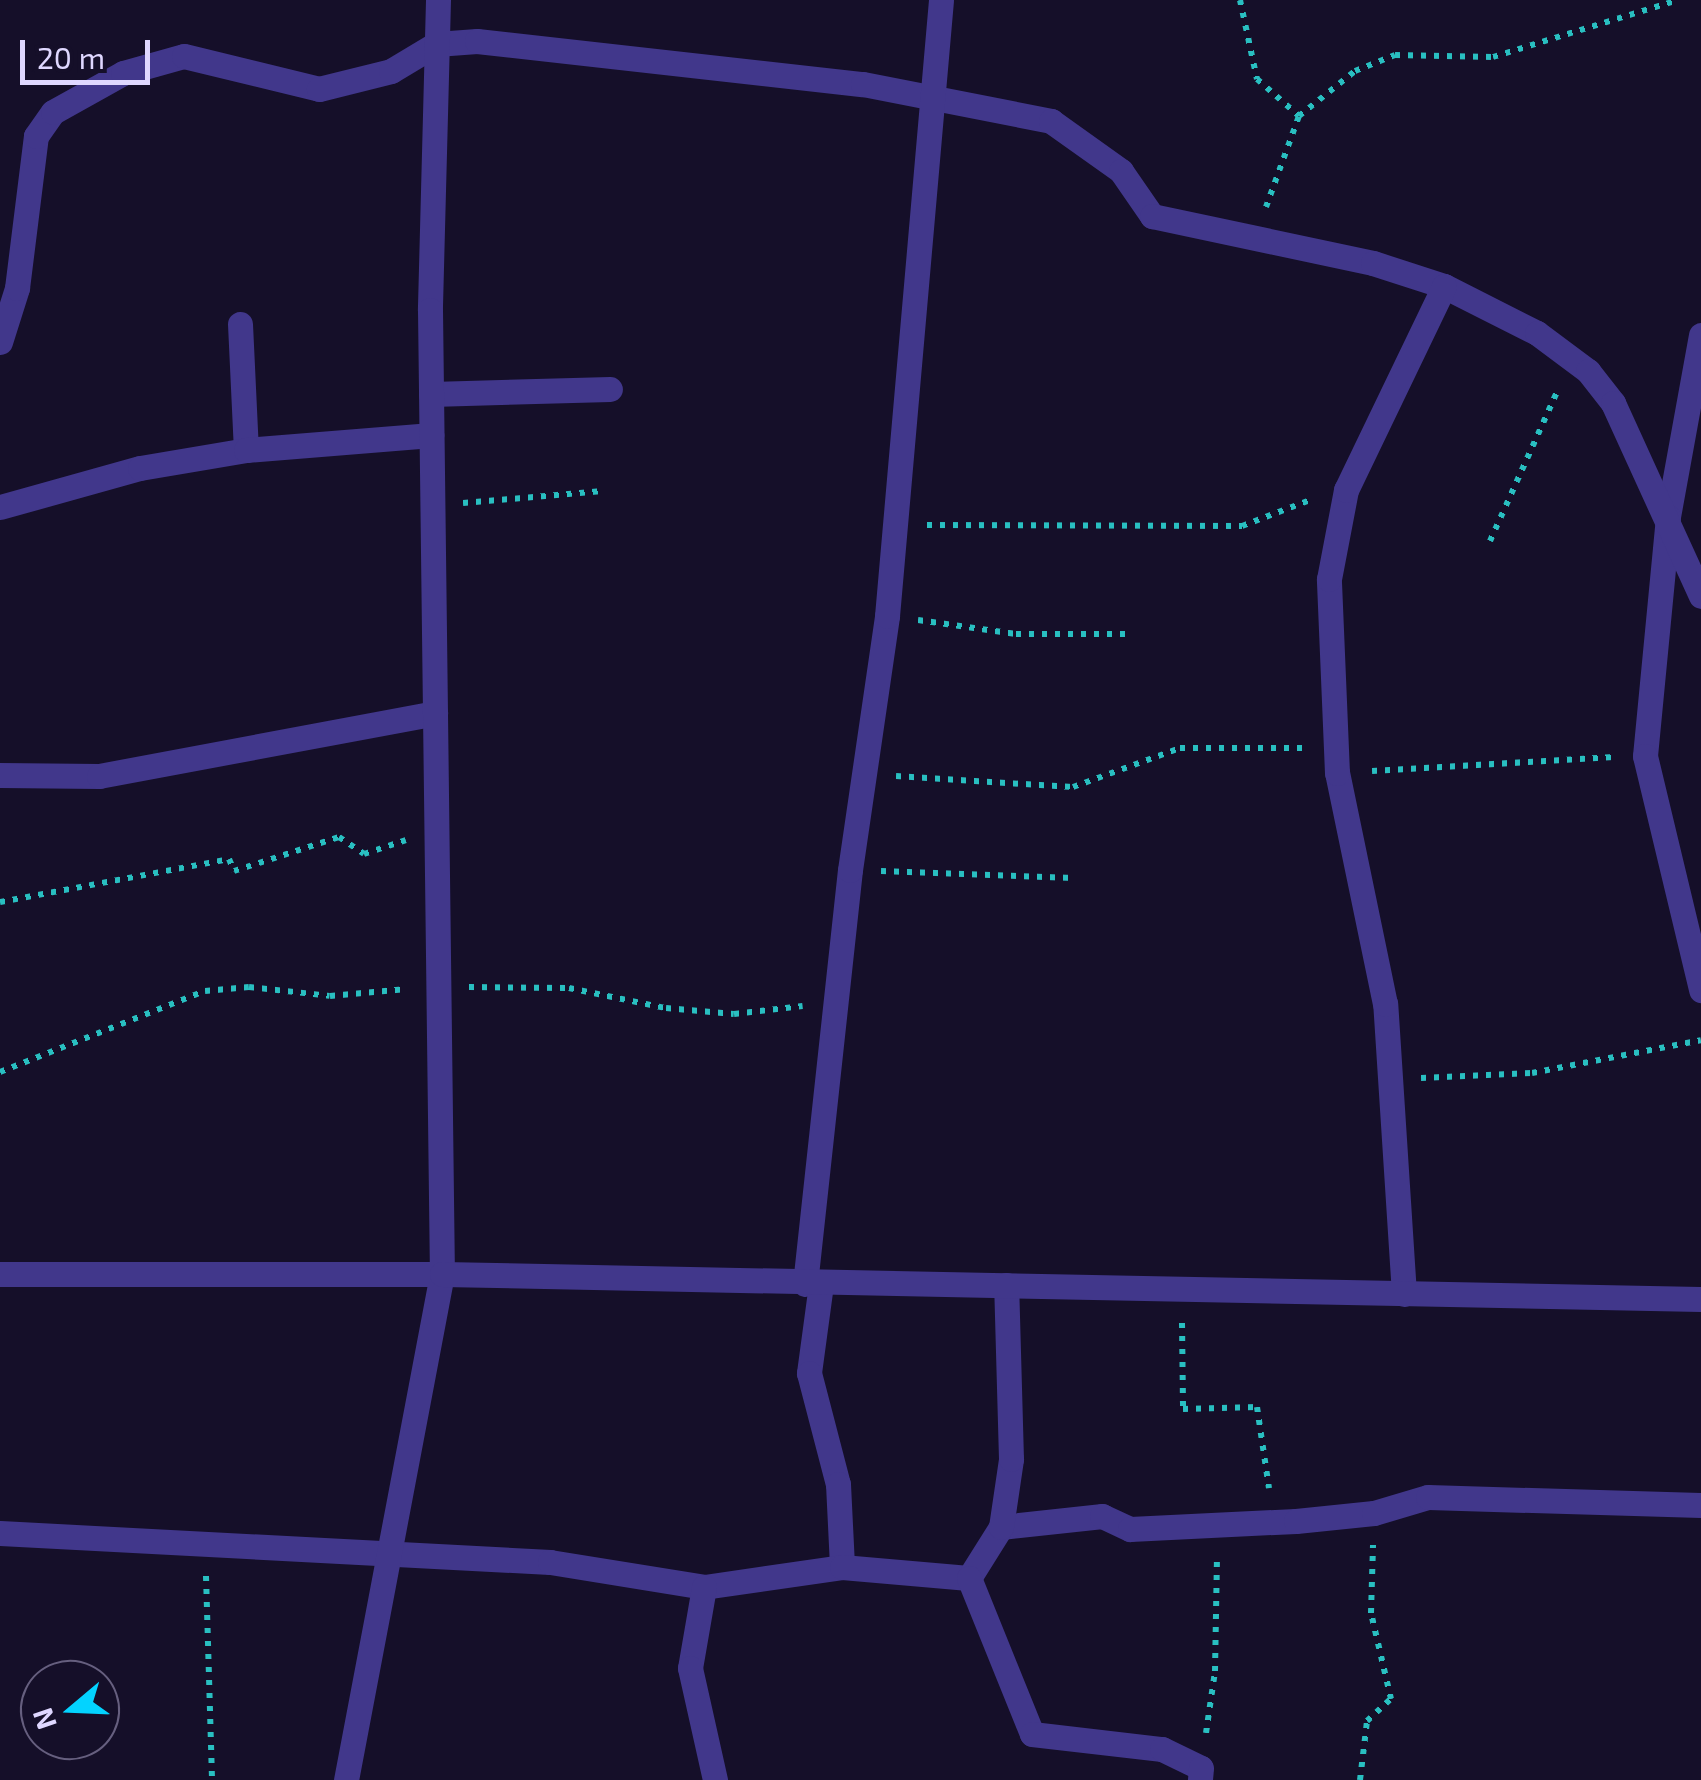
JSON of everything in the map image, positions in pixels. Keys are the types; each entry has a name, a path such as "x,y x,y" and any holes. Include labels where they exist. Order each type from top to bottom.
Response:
{"street":[{"path":"346,1780 384,1557 442,1274 430,394 438,0"},
{"path":"842,1567 838,1484 809,1373 813,1284 850,870 887,616 929,100 941,0"},
{"path":"0,342 16,288 36,136 53,112 124,73 184,56 318,88 391,70 436,44 477,41 703,63 863,84 1051,122 1121,171 1152,216 1256,236 1444,286 1573,357 1613,402 1668,517 1692,588 1701,596"},
{"path":"1404,1294 1390,1079 1376,951 1336,760 1329,579 1346,490 1444,286"},
{"path":"240,324 246,450"},
{"path":"1701,335 1668,517 1645,756 1697,955 1701,990"},
{"path":"430,394 610,389"},
{"path":"0,507 140,468 246,450 431,435"},
{"path":"0,775 99,776 435,713"},
{"path":"0,1274 442,1274 1701,1299"},
{"path":"969,1578 1001,1527 1011,1459 1006,1286"},
{"path":"1001,1527 1102,1516 1130,1528 1284,1521 1374,1513 1428,1497 1701,1505"},
{"path":"0,1533 384,1557 550,1562 704,1587 842,1567 969,1578"},
{"path":"969,1578 1032,1734 1162,1749 1200,1774"},
{"path":"704,1587 690,1668 716,1780"}],"path":[{"path":"1240,0 1257,78 1300,116"},
{"path":"1256,236 1300,116 1355,71 1394,55 1493,57 1678,0"},
{"path":"1490,542 1573,357"},
{"path":"896,524 1242,526 1346,490"},
{"path":"432,506 602,491"},
{"path":"887,616 1016,634 1125,634"},
{"path":"865,774 1073,787 1180,748 1336,760 1645,756"},
{"path":"0,902 229,859 234,870 339,837 364,854 436,830"},
{"path":"850,870 1074,878"},
{"path":"0,1072 206,990 249,987 330,996 438,987 569,988 666,1008 734,1014 775,1013 836,997"},
{"path":"1390,1079 1532,1073 1701,1040"},
{"path":"1182,1290 1184,1409 1257,1407 1262,1462 1284,1521"},
{"path":"1360,1780 1367,1721 1391,1698 1370,1613 1374,1513"},
{"path":"1200,1774 1215,1671 1218,1524"},
{"path":"204,1546 212,1780"}]}
